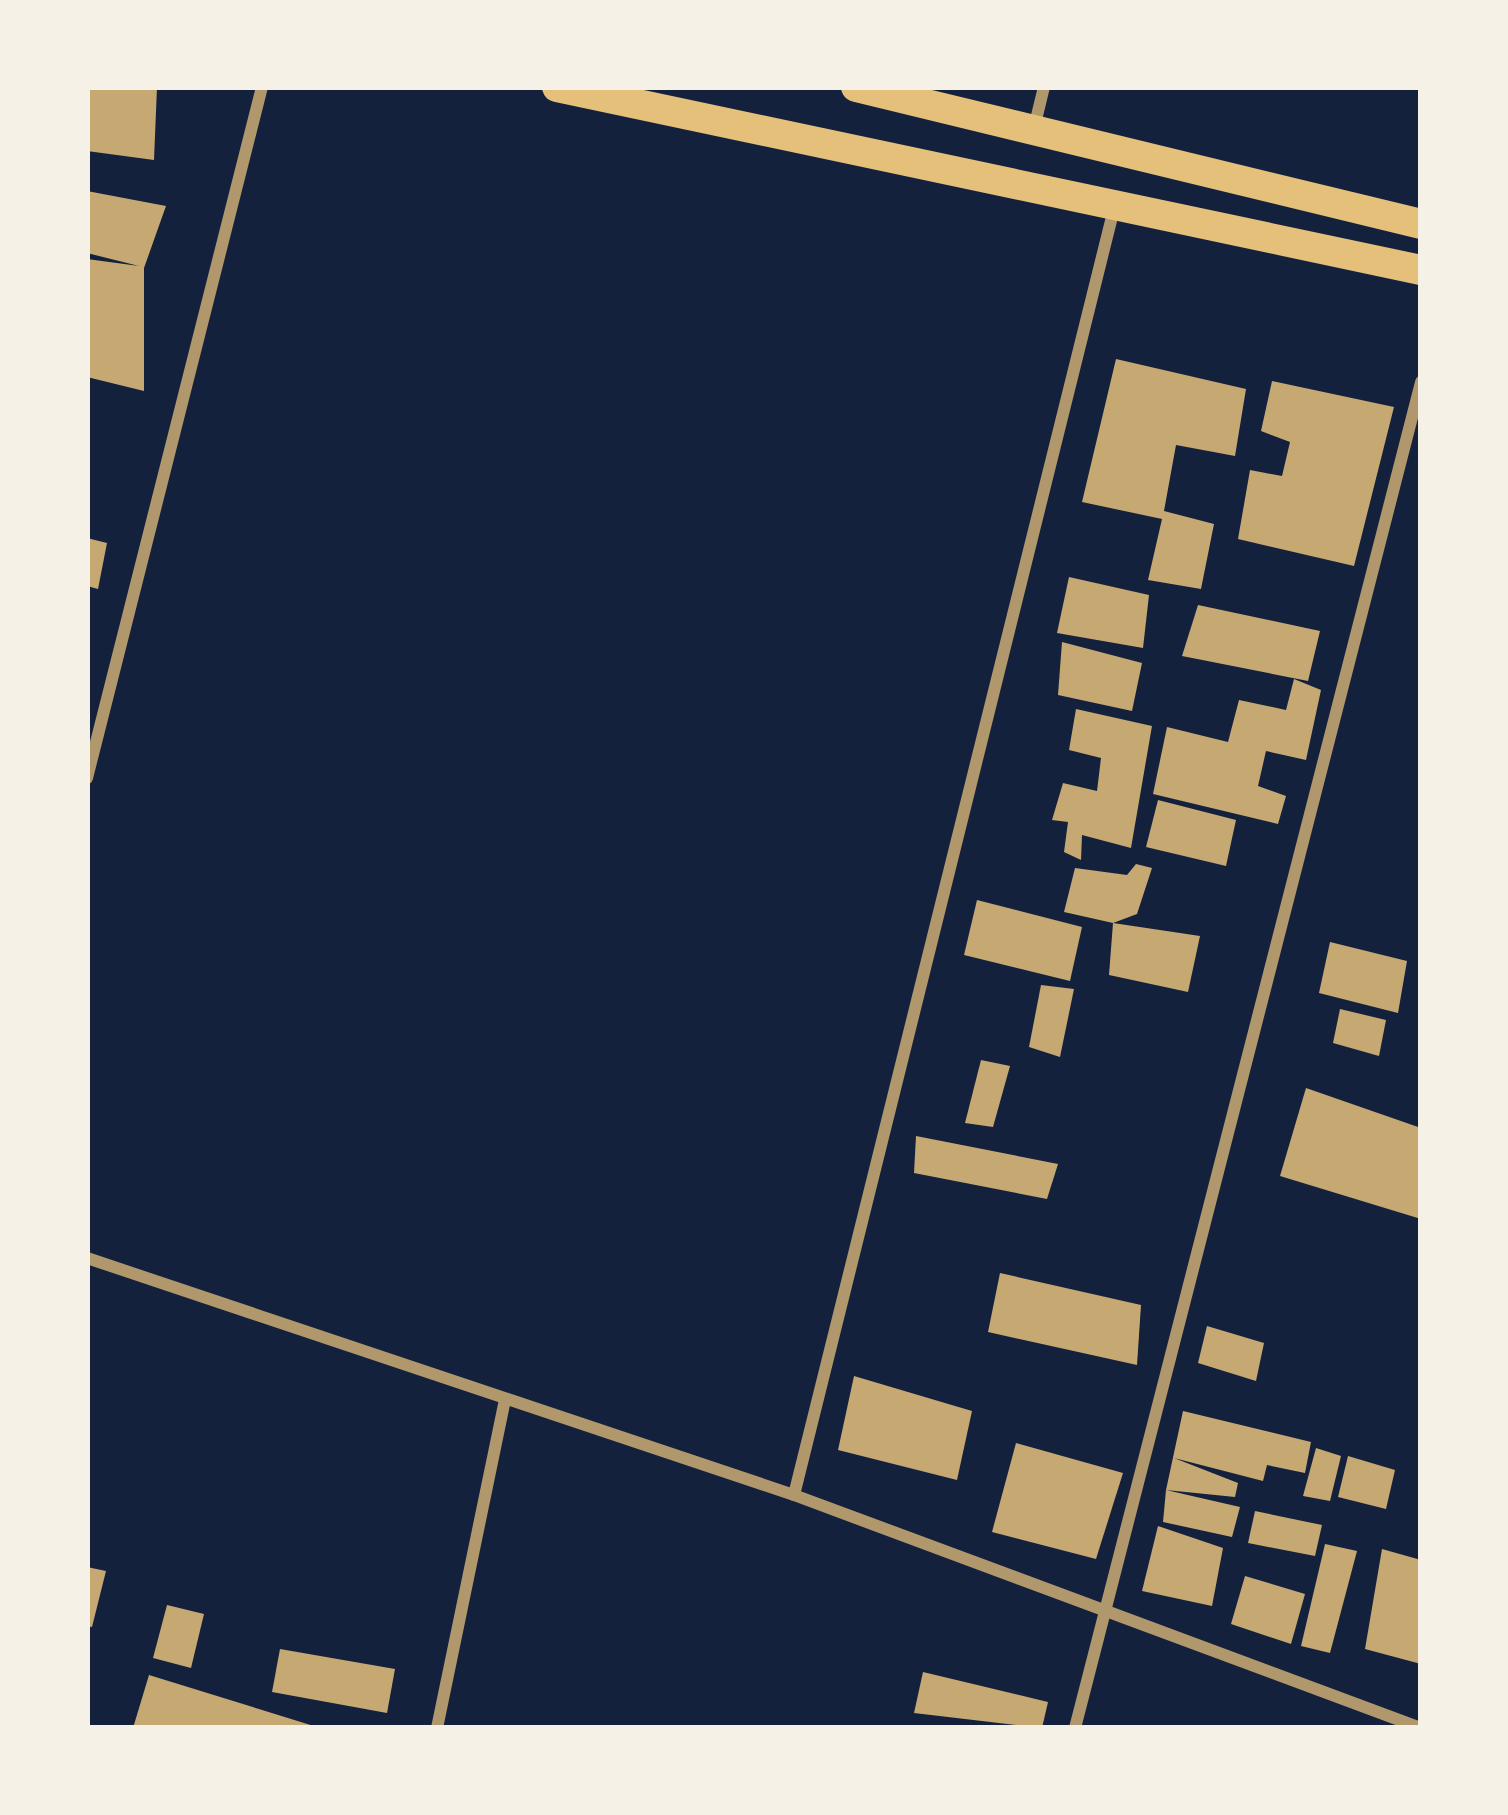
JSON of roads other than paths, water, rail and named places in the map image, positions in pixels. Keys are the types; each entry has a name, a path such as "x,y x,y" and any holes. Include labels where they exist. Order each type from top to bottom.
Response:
{"highway":[{"path":"557,87 650,96 1421,270"},
{"path":"856,87 946,99 1033,135 1421,224"}],"street":[{"path":"87,778 262,87"},
{"path":"1033,135 1044,87"},
{"path":"794,1495 1116,202"},
{"path":"1076,1728 1421,382"},
{"path":"87,1258 794,1495 1104,1615 1421,1727"},
{"path":"436,1728 505,1399"}]}
